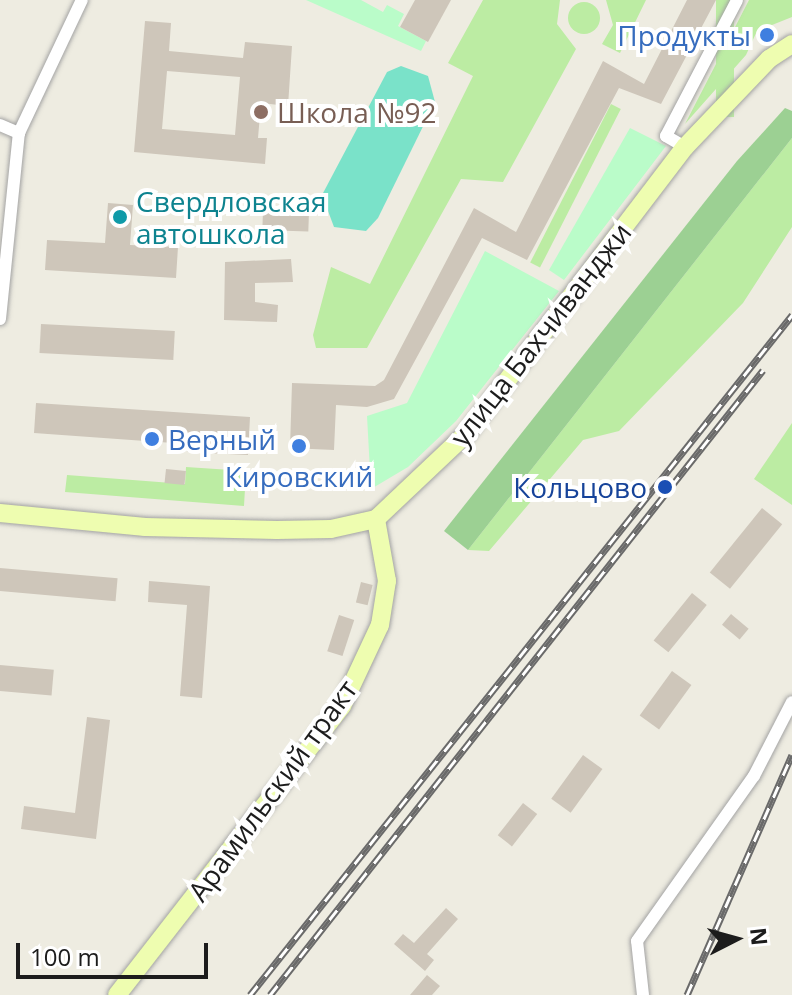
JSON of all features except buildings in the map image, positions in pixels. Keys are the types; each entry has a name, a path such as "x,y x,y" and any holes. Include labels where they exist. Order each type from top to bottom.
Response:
{"main road":[{"name":"улица Бахчиванджи","path":"376,519 467,433 685,147 769,59 792,44"},
{"path":"0,513 145,527 277,530 331,529 376,519"},
{"name":"Арамильский тракт","path":"117,995 342,706 380,625 387,581 376,519"}],"street":[{"path":"685,147 666,136 737,0"},
{"path":"0,319 19,133 78,1"},
{"path":"0,125 19,133"},
{"path":"643,995 637,941 754,776 792,702"}],"green space":[{"path":"306,0 361,0 383,12 387,5 404,14 398,26 426,41 421,51"},
{"path":"483,0 560,0 557,24 576,49 503,182 461,179 367,348 316,348 313,335 331,267 370,284 473,76 448,63"},
{"path":"606,0 646,0 620,53 602,44 613,25"},
{"path":"716,0 734,0 734,117 716,117"},
{"path":"749,0 792,0 792,17 757,31 746,55 685,124"},
{"path":"584,2 595,7 600,18 595,29 584,34 573,29 568,18 573,7"},
{"path":"401,66 428,76 435,102 378,218 366,231 334,227 322,195 387,72"},
{"path":"611,104 621,109 540,268 530,263"},
{"path":"785,108 792,111 792,138 468,550 444,531 737,161"},
{"path":"630,128 666,146 564,280 549,270"},
{"path":"792,138 792,227 743,303 619,431 583,440 489,551 468,550"},
{"path":"485,251 559,291 456,421 408,467 371,489 367,416 407,403"},
{"path":"792,423 792,505 754,479"},
{"path":"186,467 246,471 244,506 65,492 67,475 185,484"}],"railway":[{"path":"250,995 792,315"},
{"path":"270,995 763,370"},
{"path":"687,995 792,755"}],"place":[{"name":"Продукты","path":"767,35"},
{"name":"Школа №92","path":"261,112"},
{"name":"Свердловская автошкола","path":"120,217"},
{"name":"Верный","path":"152,439"},
{"name":"Кировский","path":"299,446"},
{"name":"Кольцово","path":"665,487"}]}
